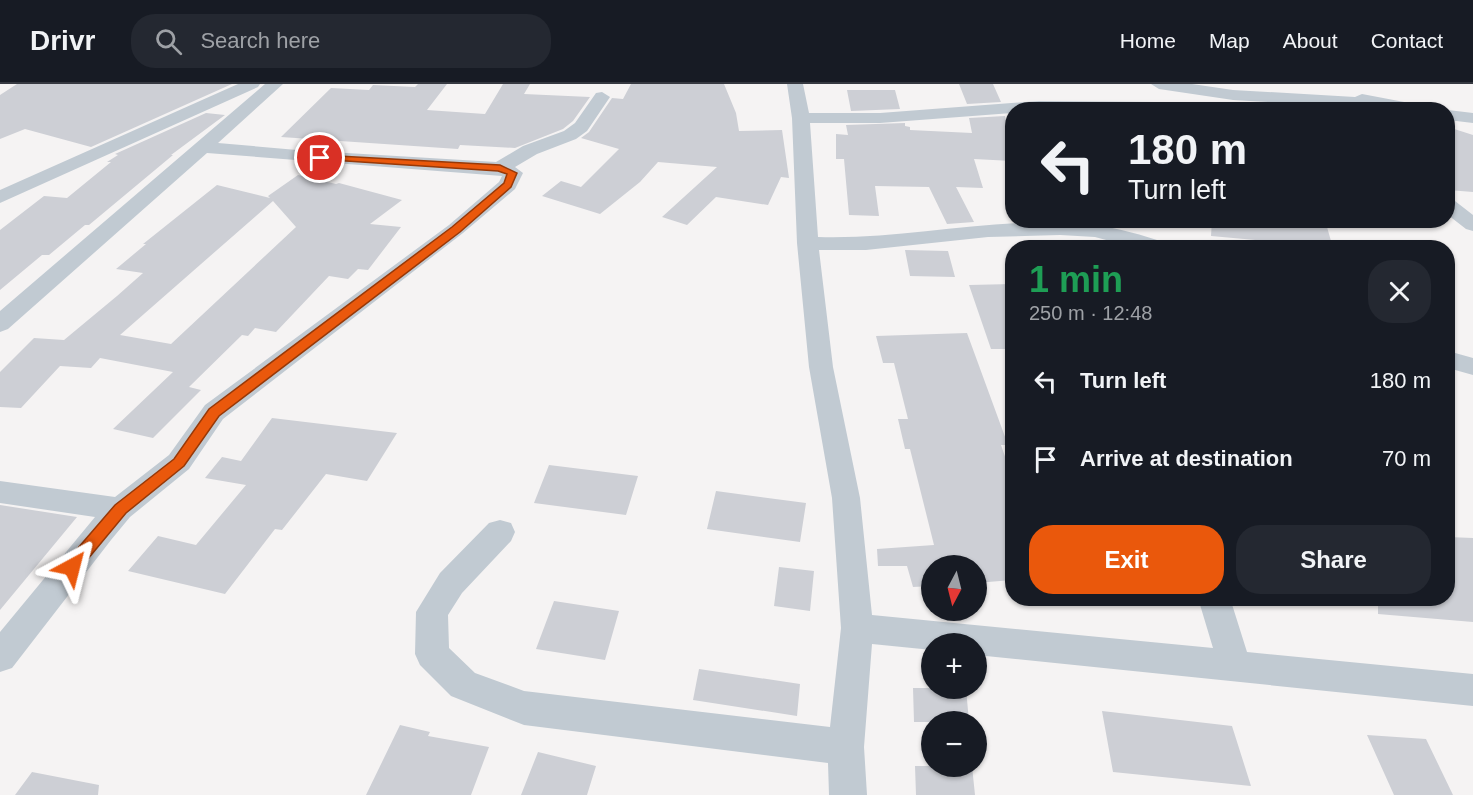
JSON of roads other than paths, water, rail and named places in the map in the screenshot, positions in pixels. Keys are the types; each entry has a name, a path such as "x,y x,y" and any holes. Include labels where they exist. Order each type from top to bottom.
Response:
{"street":[{"path":"0,197 252,84"},
{"path":"0,324 275,84"},
{"path":"795,84 801,118 808,243 821,367 846,498 857,628 846,747 848,795"},
{"path":"1159,84 1233,95 1336,102"},
{"path":"1345,84 1364,102"},
{"path":"1099,85 1105,102"},
{"path":"500,168 530,150 570,135 581,127 602,97"},
{"path":"801,118 880,118 1005,109"},
{"path":"1455,116 1473,118"},
{"path":"0,657 100,531 120,509 179,462 214,412 456,229 508,184 513,173 500,168 297,156 203,147"},
{"path":"1455,211 1473,225"},
{"path":"808,243 856,244 1006,231 1070,238 1102,231 1140,240"},
{"path":"1455,361 1473,367"},
{"path":"0,492 120,509"},
{"path":"500,532 451,583 432,612 432,654 463,685 524,708 846,747"},
{"path":"1216,606 1235,667"},
{"path":"857,628 1473,690"}]}
